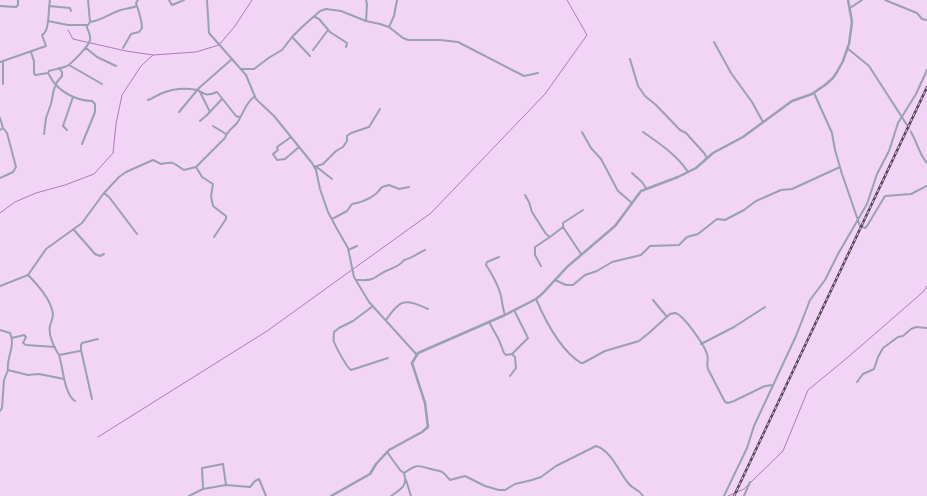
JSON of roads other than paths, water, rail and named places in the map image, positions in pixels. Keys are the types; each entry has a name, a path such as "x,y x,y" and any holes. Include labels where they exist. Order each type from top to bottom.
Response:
{"street":[{"path":"0,6 16,7 18,5 18,0"},
{"path":"2,84 1,62 45,46 42,35 45,34 48,29 50,0"},
{"path":"88,0 90,22"},
{"path":"123,48 131,34 139,32 142,28 142,22 136,3 138,0"},
{"path":"169,0 172,5 184,0"},
{"path":"207,0 210,33 242,69 249,81 254,97 274,116 308,157 314,167 320,189 332,219 348,250 352,270 356,280 373,306 417,355"},
{"path":"366,0 366,21"},
{"path":"389,27 394,16 397,0"},
{"path":"331,496 370,474 386,452 422,432 428,427 425,403 412,363 418,353 505,315 536,299 581,254 615,226 641,191 696,168 707,158 743,137 792,101 814,93 833,78 843,60 852,28 852,16 848,0"},
{"path":"850,8 862,0"},
{"path":"885,0 916,13 922,19 927,20"},
{"path":"49,6 70,8 71,11"},
{"path":"48,21 68,25 86,25 90,22 100,20 117,11 137,6"},
{"path":"242,69 254,69 282,50 292,36 320,11 339,10 366,21 389,27 408,40 420,41 428,39 458,42 524,76 538,73"},
{"path":"315,17 319,19 328,30 347,43 346,47"},
{"path":"31,52 34,61 35,75 48,73 49,71 69,65 90,42 90,36 86,25"},
{"path":"313,50 328,30"},
{"path":"292,36 310,56"},
{"path":"714,42 730,73 752,102 763,122"},
{"path":"86,48 97,56 116,66"},
{"path":"847,48 870,66 907,125"},
{"path":"179,112 192,95 232,59"},
{"path":"630,59 638,86 645,96 656,105 680,130 686,133 707,158"},
{"path":"69,65 102,84"},
{"path":"44,134 46,118 56,85 62,76 62,72 59,68"},
{"path":"724,496 747,448 754,426 796,336 812,297 825,280 838,254 858,221 870,197 877,174 889,152 901,117 916,94 927,70"},
{"path":"48,73 56,85 73,97 84,101 94,102 96,110 82,144"},
{"path":"148,100 169,91 190,88 211,95 217,92 236,116 240,117"},
{"path":"199,90 207,103 210,112"},
{"path":"814,93 832,133 840,168 861,226 865,228 868,226 884,196 912,194 927,186"},
{"path":"67,130 63,126 73,97"},
{"path":"0,286 28,275 46,249 82,223 104,193 119,177 126,172 151,160 161,164 173,162 184,170 196,167 225,138 226,134 237,123 246,105 254,97"},
{"path":"200,121 222,99"},
{"path":"314,167 323,164 336,150 343,147 347,141 347,136 369,127 380,109"},
{"path":"0,118 3,128 8,132 16,167 13,172 0,178"},
{"path":"213,126 226,134"},
{"path":"582,132 601,159 618,191 632,203"},
{"path":"643,132 658,142 677,159 688,172"},
{"path":"911,132 916,139 921,154 927,162"},
{"path":"291,137 277,147 278,150 273,154 277,160 285,159 300,147"},
{"path":"196,167 202,177 213,184 211,196 213,206 226,216 226,219 214,237"},
{"path":"314,167 318,168 332,180"},
{"path":"555,280 566,285 573,285 585,275 612,262 641,255 650,246 679,245 686,237 698,234 717,219 725,220 744,210 756,201 840,168"},
{"path":"632,174 642,182 646,188"},
{"path":"332,219 347,211 352,204 374,196 382,187 390,186 399,189 409,187"},
{"path":"104,193 109,197 137,234"},
{"path":"525,196 529,202 532,212 546,234 550,237"},
{"path":"541,266 535,255 535,247 562,227 563,223 583,210"},
{"path":"562,227 581,254"},
{"path":"74,230 95,254 100,256 104,254"},
{"path":"348,250 357,246"},
{"path":"356,280 370,280 400,265 404,260 409,260 416,254 425,250"},
{"path":"499,257 487,262 486,265 501,296 501,304 505,315"},
{"path":"28,275 45,295 53,313 50,334 59,355 64,379 70,396 75,402"},
{"path":"536,299 563,347 580,363 583,363 608,350 638,340 673,313 679,314 701,344 708,356 706,364 708,369 725,402 728,403 734,401 765,386 773,385"},
{"path":"653,300 667,317"},
{"path":"386,320 397,306 404,301 411,302 428,309"},
{"path":"373,306 353,321 334,332 334,340 344,358 347,368 351,370 388,358"},
{"path":"701,344 734,327 765,307"},
{"path":"489,322 504,353 506,355 512,354 528,338 514,310"},
{"path":"857,382 864,374 874,369 883,348 898,337 903,336 911,329 916,327 927,328"},
{"path":"0,330 10,334 12,338 7,366 8,370 5,376 2,408 0,411"},
{"path":"12,338 24,335 26,337 23,343 26,345 55,346"},
{"path":"92,399 81,345 82,343 98,339"},
{"path":"59,355 75,353 81,350"},
{"path":"510,376 516,368 512,354"},
{"path":"8,370 25,374 39,374 64,379"},
{"path":"404,473 415,466 422,466 433,470 440,470 450,480 465,476 485,486 506,490 515,484 541,477 556,466 596,446 602,448 630,485 638,489 643,496"},
{"path":"386,452 404,473 411,496"},
{"path":"204,489 202,468 208,466 223,464 226,485"},
{"path":"189,496 204,489 226,485 250,487 255,480 259,479 266,496"},
{"path":"391,496 404,486 406,479"},
{"path":"744,496 750,482"}],"waterway":[{"path":"0,213 15,202 36,193 65,185 94,174 113,153 116,124 122,95 141,66 153,55 196,52 219,45 235,26 252,0"},
{"path":"98,437 267,331 431,213 545,94 587,35 567,0"},
{"path":"68,30 73,39 126,51 153,55"},
{"path":"750,483 783,451 808,390 923,292 927,286"},
{"path":"728,496 744,489 748,485"}],"tunnel":[{"path":"907,125 911,132"}],"railway":[{"path":"734,496 927,87"}]}
